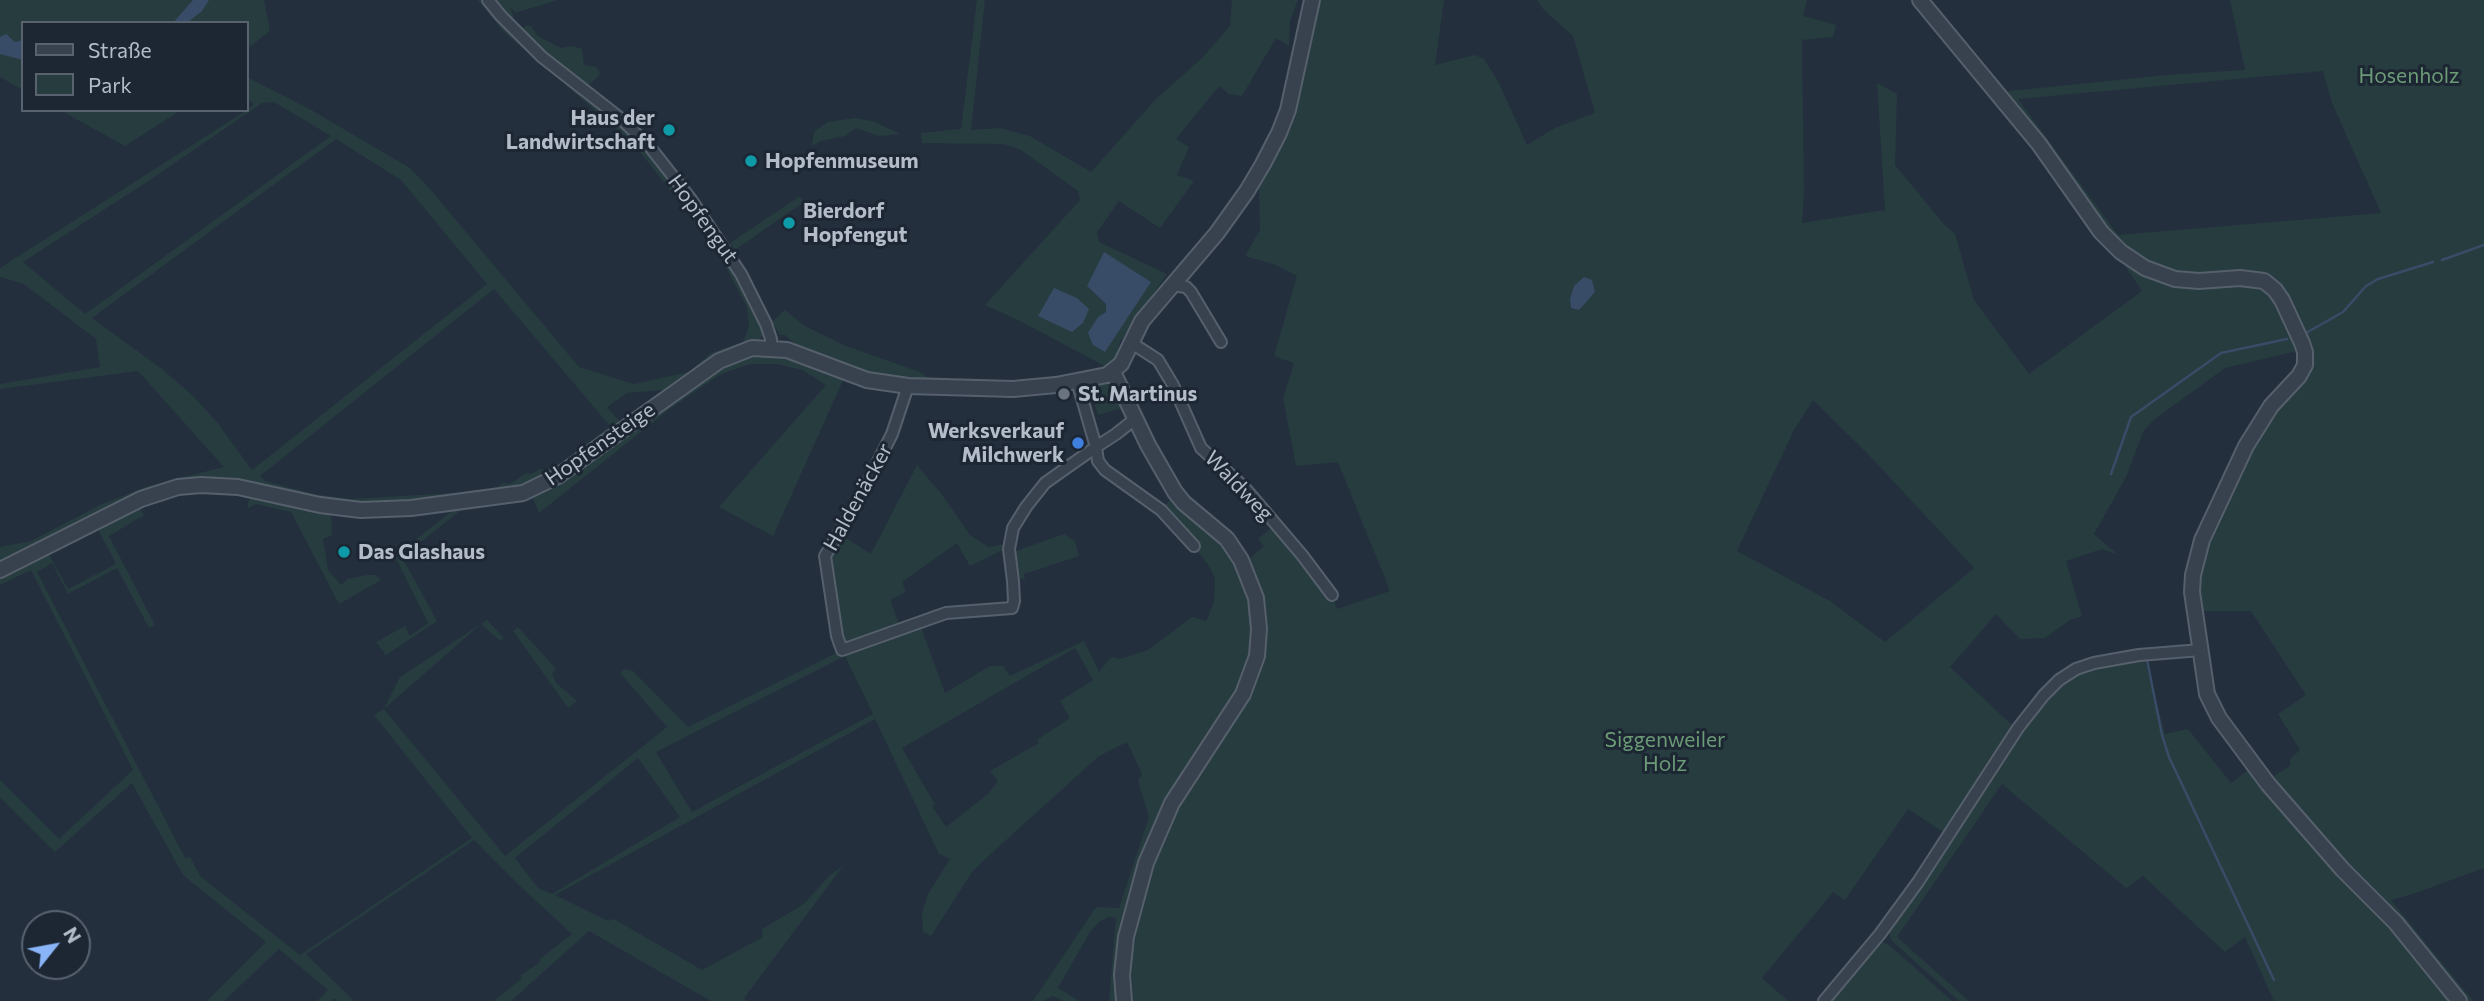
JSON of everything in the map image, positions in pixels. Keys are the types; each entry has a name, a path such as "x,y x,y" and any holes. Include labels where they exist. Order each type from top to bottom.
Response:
{"street":[{"name":"Hopfengut","path":"488,0 542,57 629,126 650,147 690,198 741,274 766,324 771,347"},
{"path":"1124,1001 1122,975 1126,937 1146,863 1172,803 1243,694 1257,656 1259,629 1256,598 1241,560 1220,531 1181,499 1135,419 1113,372 1121,364 1130,342 1150,310 1236,207 1279,133 1295,86 1312,0"},
{"path":"1920,0 2039,144 2101,232 2121,252 2145,268 2175,279 2199,281 2240,278 2264,281 2279,295 2302,343 2305,358 2303,370 2271,406 2255,429 2233,471 2199,551 2192,592 2207,694 2231,734 2305,828 2396,923 2459,1001"},
{"path":"1172,285 1186,287 1191,292 1221,342"},
{"name":"Waldweg","path":"1130,342 1158,360 1173,385 1201,448 1245,488 1302,555 1332,596"},
{"name":"Hopfensteige","path":"0,570 141,499 178,487 238,487 320,505 361,510 411,508 523,493 542,485 582,460 719,361 752,348 787,349 867,380 908,386 1013,389 1077,381 1113,372"},
{"path":"1077,381 1098,461 1105,470 1161,510 1194,546"},
{"name":"Haldenäcker","path":"908,386 892,434 866,486 825,556 837,636 842,650 946,613 1012,608 1013,581 1009,549 1013,528 1045,483 1096,447"},
{"path":"1096,447 1135,419"},
{"path":"1825,1001 1918,882 2018,728 2059,680 2076,669 2094,663 2139,655 2202,650"}],"green space":[{"path":"0,0 264,0 270,31 248,48 248,21 21,21 21,89 0,77"},
{"path":"478,0 486,0 518,37 633,133 654,157 725,252 745,288 762,326 762,336 757,345 722,355 561,469 545,479 509,492 370,504 323,502 238,481 201,480 165,486 144,494 0,566 0,547 31,541 100,505 148,486 224,467 138,371 0,389 0,384 100,367 96,339 24,284 0,277 0,268 244,112 248,112 254,104 248,100 248,78 313,111 410,168 579,367 634,384 689,372 711,353 743,342 749,327 747,307 716,249 633,143 503,31","holes":["274,102 331,136 85,314 23,262 262,103","336,139 401,180 487,284 252,470 216,421 193,396 162,369 92,318","494,289 610,426 559,465 555,464 531,474 526,473 510,484 503,483 492,491 349,499 314,494 265,481 260,476","663,390 621,423 607,407 627,393"]},
{"path":"491,0 558,0 515,13 510,6 514,17 505,17"},
{"path":"977,0 985,0 971,130 1000,128 1030,136 1091,172 1156,99 1202,58 1230,26 1232,0 1298,0 1290,21 1289,46 1276,38 1242,96 1229,94 1219,86 1176,139 1189,147 1177,175 1194,181 1160,228 1119,201 1097,232 1099,242 1167,274 1120,342 1112,370 985,305 1080,200 1078,191 1021,150 1004,144 922,143 921,133 961,129","holes":["1151,282 1088,333 1107,312 1106,304 1087,286"]},
{"name":"Siggenweiler Holz","path":"1320,0 1444,0 1435,65 1475,55 1484,59 1498,81 1527,145 1557,127 1595,113 1573,36 1543,9 1537,0 1807,0 1803,16 1836,25 1833,37 1802,40 1802,223 1885,210 1877,83 1897,94 1895,165 1955,234 1974,300 2029,374 2142,291 2115,251 2154,275 2255,283 2272,292 2301,350 2225,368 2144,430 2126,477 2094,534 2118,555 2102,549 2066,561 2082,616 2070,620 2045,638 2020,639 1996,614 1950,667 2015,728 1946,834 1908,809 1845,900 1833,892 1762,978 1788,1001 1133,1001 1131,966 1137,927 1146,888 1174,810 1257,681 1265,650 1265,608 1262,589 1249,559 1264,546 1258,539 1276,524 1332,595 1337,609 1390,591 1338,462 1296,466 1283,398 1294,363 1274,356 1297,276 1276,265 1245,256 1260,230 1259,189 1255,187 1296,100","holes":["1813,400 1867,453 1974,568 1885,642 1830,601 1737,551 1794,430"]},
{"name":"Hosenholz","path":"2230,0 2484,0 2484,868 2391,900 2473,1001 2463,1001 2269,779 2290,766 2290,759 2300,750 2278,714 2306,695 2251,611 2198,611 2196,596 2205,543 2265,420 2309,368 2276,285 2158,270 2110,236 2000,92 2245,70","holes":["2323,71 2332,103 2381,213 2118,235 2018,99"]},
{"path":"530,25 538,36 561,48 573,46 582,49 584,65 596,67 600,72 598,77 586,87 540,52 520,32"},
{"path":"64,112 178,112 125,146"},
{"path":"855,118 875,122 900,134 878,136 856,128 845,136 821,141 812,146 814,132 828,122"},
{"path":"800,196 804,202 735,250 730,243"},
{"path":"785,310 805,326 846,346 920,372 930,379 875,376 798,346 785,335 780,335 772,322"},
{"path":"775,352 845,376 773,536 719,507 826,385 802,370 777,364 750,364 721,374 671,408 539,513 531,494 720,367 752,353"},
{"path":"1105,381 1115,390 1122,408 1098,415 1089,385"},
{"path":"917,465 970,535 989,547 1005,544 1007,548 970,566 957,543 902,582 906,592 890,600 901,629 919,622 945,693 990,666 1003,666 1010,676 1084,641 1099,672 1111,657 1120,659 1148,650 1192,617 1206,621 1214,602 1215,579 1209,566 1185,535 1161,510 1173,496 1225,549 1237,568 1253,621 1252,650 1241,686 1142,858 1125,911 1118,947 1119,1001 1109,1001 1116,918 1108,917 1090,932 1058,988 1079,1001 1063,1001 1053,996 1043,1001 1033,1001 1096,907 1119,908 1149,817 1138,781 1142,774 1127,742 1099,756 983,861 972,872 931,936 923,932 922,913 928,894 950,859 939,854 875,719 555,895 608,921 614,919 702,970 763,937 762,929 804,904 829,876 843,866 744,998 747,1001 711,1001 589,931 511,1001 494,1001 522,978 521,975 572,934 474,840 306,954 354,1001 338,1001 334,998 331,1001 317,1001 328,990 279,949 224,1001 207,1001 266,942 183,875 132,783 55,852 0,797 0,780 59,839 133,770 31,570 0,585 0,576 47,551 68,589 116,564 96,526 138,505 144,515 109,536 155,625 149,628 117,568 68,594 52,563 37,572 185,858 190,857 200,876 300,955 472,838 374,715 384,709 505,856 667,727 620,673 625,669 633,671 688,727 842,650 825,560 838,533 871,554","holes":["1075,648 1093,680 1060,701 1070,718 1038,739 1039,743 990,771 998,781 988,794 946,827 902,748","845,656 873,714 692,812 656,752","638,758 680,817 552,894 538,888 515,858"]},
{"path":"251,497 331,514 332,535 323,539 328,570 341,585 348,579 368,575 375,575 381,580 339,604 291,512 256,504 248,508"},
{"path":"466,506 402,557 437,621 386,655 376,642 405,626 410,636 428,623 395,556 457,507"},
{"path":"1064,534 1075,541 1079,556 1024,574 1025,580 1017,577 1013,552"},
{"path":"487,620 504,638 500,641 481,624"},
{"path":"481,624 384,709 400,677"},
{"path":"518,627 556,669 552,674 556,683 577,701 568,708 513,631"},
{"path":"2144,658 2165,734 2188,729 2231,783 2251,768 2456,1001 2274,1001 2245,937 2225,952 2143,876 2126,888 2002,784 1897,937 1969,1001 1959,1001 1892,941 1888,932 2019,730 2046,696 2071,675 2095,665"},
{"path":"1880,942 1888,944 1952,1001 1828,1001"}],"water":[{"path":"193,0 209,0 202,11 190,21 175,21"},
{"path":"6,34 15,42 21,40 21,59 0,54 0,37"},
{"path":"1104,252 1151,282 1105,352 1093,345 1088,333 1098,317 1106,312 1106,304 1087,286"},
{"path":"1584,277 1592,280 1595,292 1579,310 1571,308 1570,299 1574,286"},
{"path":"1054,288 1077,298 1089,309 1083,323 1072,332 1038,316"}],"waterway":[{"path":"2442,260 2484,245"},
{"path":"2306,333 2343,312 2366,286 2378,279 2433,262"},
{"path":"2111,474 2131,417 2221,353 2287,339"},
{"path":"2147,660 2169,757 2274,980"}],"place":[{"name":"Haus der Landwirtschaft","path":"669,130"},
{"name":"Hopfenmuseum","path":"751,161"},
{"name":"Bierdorf Hopfengut","path":"789,223"},
{"name":"St. Martinus","path":"1064,394"},
{"name":"Werksverkauf Milchwerk","path":"1078,443"},
{"name":"Das Glashaus","path":"344,552"}]}
